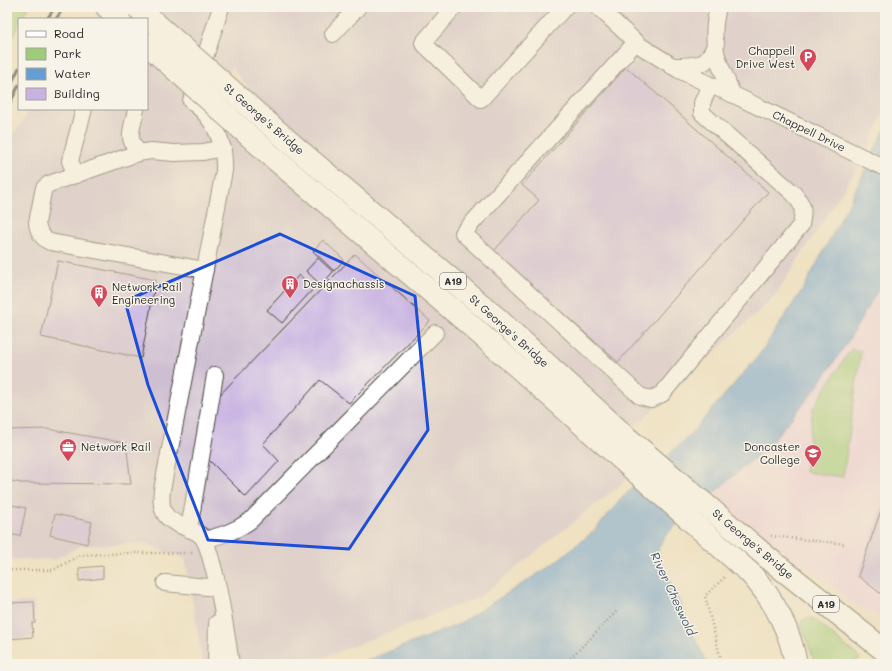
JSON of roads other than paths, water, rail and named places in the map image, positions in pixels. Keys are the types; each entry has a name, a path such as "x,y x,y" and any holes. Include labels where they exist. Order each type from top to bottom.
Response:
{"highway":[{"path":"107,7 119,18"},
{"name":"St George's Bridge","path":"137,7 294,146 499,320 625,436 768,558 885,651"},
{"name":"St George's Bridge","path":"148,45 276,159 468,323 751,574 778,610 793,649 796,664"}],"street":[{"path":"221,7 191,101 207,116 218,133 223,148 224,171 162,490 161,506 167,517 201,536 207,547 218,588 231,664"},
{"path":"333,34 358,7"},
{"path":"454,7 422,43 481,99 565,7"},
{"name":"Chappell Drive","path":"598,7 639,45 679,70 885,168"},
{"path":"718,7 715,18 718,58 732,94"},
{"path":"636,42 463,233 640,396 651,400 662,394 801,225 803,213 800,200 702,113 702,103 710,85"},
{"path":"672,66 704,62 712,53 716,43"},
{"path":"76,175 70,161 84,110"},
{"path":"136,110 131,139 138,153"},
{"path":"205,270 50,242 44,239 40,233 37,223 44,188 49,184 138,153 151,151 174,153 203,152 223,148"},
{"path":"207,547 251,520 435,333"},
{"path":"182,526 215,375"},
{"path":"165,583 218,588"},
{"path":"216,664 218,588"}],"water":[{"name":"River Cheswold","path":"885,129 885,278 848,341 817,387 770,444 670,531 662,540 658,550 660,560 707,664 357,664 457,625 550,566 594,531 622,498 689,436 759,355 804,287 845,211"}],"railway":[{"path":"48,18 55,7"},
{"path":"57,18 64,7"},
{"path":"7,92 18,70"},
{"path":"7,109 18,87"}],"place":[{"name":"Chappell Drive West","path":"808,72"},
{"name":"Designachassis","path":"290,299"},
{"name":"Network Rail Engineering","path":"99,308"},
{"name":"Network Rail","path":"68,462"},
{"name":"Doncaster College","path":"813,468"}]}
